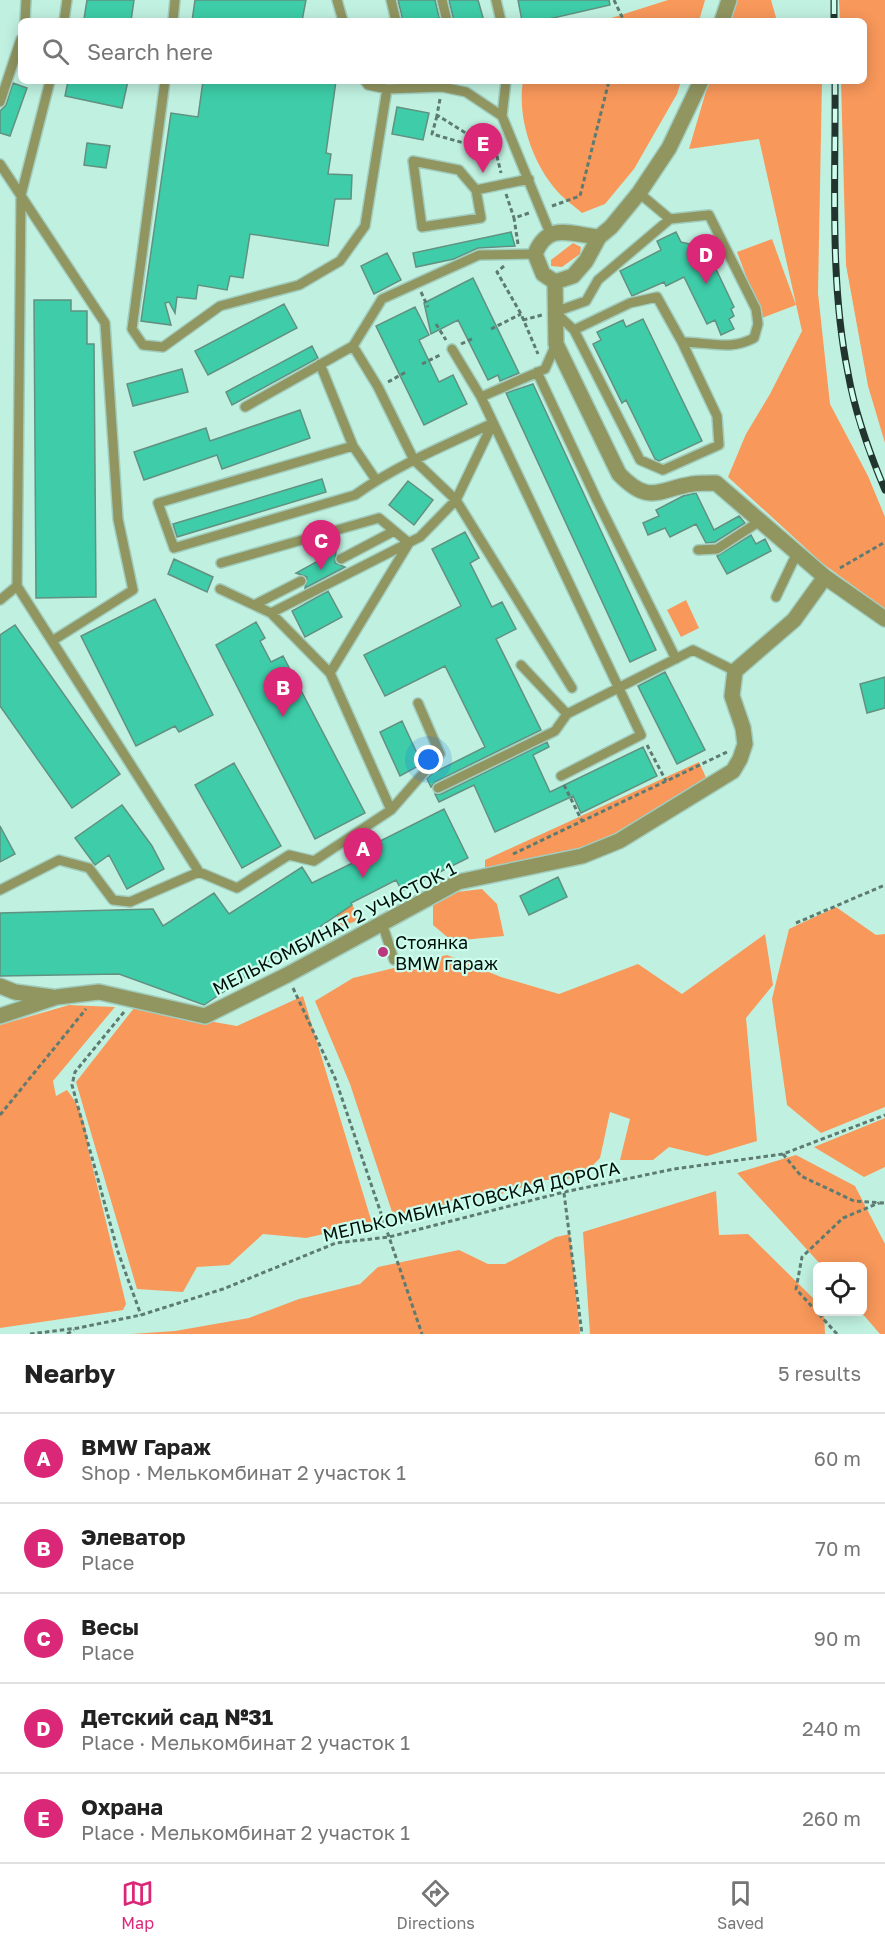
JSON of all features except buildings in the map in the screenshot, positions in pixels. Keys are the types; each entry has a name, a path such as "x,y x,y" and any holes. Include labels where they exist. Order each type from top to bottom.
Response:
{"street":[{"path":"723,18 729,0"},
{"path":"555,282 573,276 586,261 599,237 611,227 639,193 669,148 700,84"},
{"path":"555,282 543,274 535,254 542,239 550,233 599,237"},
{"path":"555,282 556,344 619,474 634,489 654,495 692,484 716,483 825,577 885,619"},
{"path":"745,744 743,728 732,696 735,671 794,620 825,577"},
{"name":"МЕЛЬКОМБИНАТ 2 УЧАСТОК 1","path":"57,997 99,992 205,1016 287,975 458,882 582,856 619,841 733,771 745,744"},
{"path":"0,986 15,992 57,997"},
{"path":"0,1016 57,997"}],"lane":[{"path":"25,18 26,0"},
{"path":"64,18 67,0"},
{"path":"172,18 175,0"},
{"path":"337,0 342,18"},
{"path":"391,0 395,18"},
{"path":"442,0 446,18"},
{"path":"496,0 500,18"},
{"path":"0,102 18,48"},
{"path":"49,84 21,195 17,586 199,872 237,888 289,855 314,861 391,810 440,754 418,704"},
{"path":"165,84 132,329 143,345 163,347 220,306 299,285 340,261 365,226 387,89"},
{"path":"367,84 387,89 412,84 466,92 502,116"},
{"path":"464,84 466,92"},
{"path":"506,84 502,116 550,233"},
{"path":"413,161 459,170 476,190 481,218 422,227 413,161"},
{"path":"0,164 105,323 118,519 133,590 52,641"},
{"path":"476,190 529,179"},
{"path":"639,193 670,219"},
{"path":"574,330 630,303 657,297 682,342 717,416 719,445 663,470 640,460 574,330 555,312 586,301 598,280 670,219 709,215 756,309 758,324 754,338 741,345 730,347 710,342 682,342"},
{"path":"245,407 353,346 382,299 479,255 535,254"},
{"path":"481,397 545,369 556,344"},
{"path":"353,346 378,387 414,460 456,500 572,688"},
{"path":"452,349 481,397 641,735 561,777"},
{"path":"320,364 353,446 376,480"},
{"path":"537,372 676,659"},
{"path":"353,446 158,503 174,548 355,495 376,480 414,460 493,423"},
{"path":"271,613 420,537 456,500 493,423"},
{"path":"221,563 379,519 409,543"},
{"path":"698,550 717,549 760,521"},
{"path":"341,559 394,531"},
{"path":"330,673 409,543"},
{"path":"776,597 797,553"},
{"path":"254,605 301,581"},
{"path":"0,600 17,586"},
{"path":"220,590 271,613 330,673 391,810"},
{"path":"438,788 555,731 567,714 693,650 735,671"},
{"path":"522,665 567,714"},
{"path":"0,890 59,860 89,868 113,900 130,902 199,872"},
{"path":"382,922 394,960"}],"path":[{"path":"614,0 623,18"},
{"path":"442,87 432,134 496,152"},
{"path":"437,115 496,152 514,218"},
{"path":"491,329 521,314"},
{"path":"436,324 452,349"},
{"path":"378,387 406,372"},
{"path":"825,577 885,542"},
{"path":"641,735 666,781"},
{"path":"508,856 745,744"},
{"path":"561,777 582,821"},
{"path":"796,923 885,885"},
{"path":"287,975 335,1078 422,1334"},
{"path":"0,1115 99,992"},
{"path":"134,1000 75,1072 72,1085 118,1252 141,1315"},
{"name":"МЕЛЬКОМБИНАТОВСКАЯ ДОРОГА","path":"30,1334 78,1328 141,1315 223,1289 336,1243 389,1237 564,1192 674,1169 783,1154 885,1115"},
{"path":"783,1154 801,1176 854,1201 885,1203"},
{"path":"564,1192 582,1334"},
{"path":"837,1334 796,1289 802,1257 843,1218 879,1203"},
{"path":"67,1334 78,1328"}],"shaded area":[{"path":"668,0 705,0 700,18 611,18"},
{"path":"738,0 771,0 776,18 731,18"},
{"path":"839,0 885,0 885,443 868,386 846,265 841,84 867,84 867,18 840,18"},
{"path":"523,84 680,84 677,94 634,169 605,204 582,213 557,191 540,167 528,139 522,109"},
{"path":"708,84 822,84 818,293 830,404 868,476 885,517 885,609 822,563 728,477 746,434 770,394 802,331 759,139 689,149"},
{"path":"772,239 796,305 762,318 737,252"},
{"path":"573,243 581,247 580,254 562,267 551,266 551,260"},
{"path":"686,600 699,628 681,637 667,610"},
{"path":"699,762 708,782 589,848 485,870 485,860"},
{"path":"482,889 497,904 504,936 452,941 433,925 433,905 447,893"},
{"path":"348,897 356,912 366,917 341,927 336,915"},
{"path":"836,907 876,935 885,934 885,1107 821,1133 787,1105 772,999 789,929"},
{"path":"765,934 773,985 746,1018 757,1141 707,1156 669,1147 653,1160 620,1160 630,1119 610,1112 600,1158 580,1178 546,1180 501,1194 451,1201 427,1219 394,1218 350,1084 315,1001 353,978 447,955 501,977 559,994 638,964 682,994"},
{"path":"303,996 372,1223 306,1238 263,1234 229,1265 197,1267 183,1292 137,1289 76,1082 134,1008 237,1026"},
{"path":"69,1005 115,1007 53,1081 56,1096 67,1090 82,1117 126,1304 123,1310 0,1328 0,1025"},
{"path":"885,1118 885,1167 864,1177 814,1147"},
{"path":"796,1155 855,1186 885,1244 885,1334 880,1334 864,1316 867,1316 867,1262 818,1262 737,1173"},
{"path":"716,1191 719,1235 748,1234 813,1298 813,1316 824,1316 825,1334 590,1334 583,1232"},
{"path":"570,1234 580,1334 131,1334 175,1331 249,1318 299,1299 360,1284 378,1267 459,1250 488,1264 505,1264 556,1237"}],"railway":[{"path":"834,0 834,18"},
{"path":"835,84 836,264 842,337 859,418 885,490"}],"place":[{"name":"Охрана","path":"483,173"},
{"name":"Детский сад №31","path":"706,284"},
{"name":"Весы","path":"321,570"},
{"name":"Элеватор","path":"283,717"},
{"name":"BMW Гараж","path":"363,878"},
{"name":"Стоянка BMW гараж","path":"383,952"}]}
